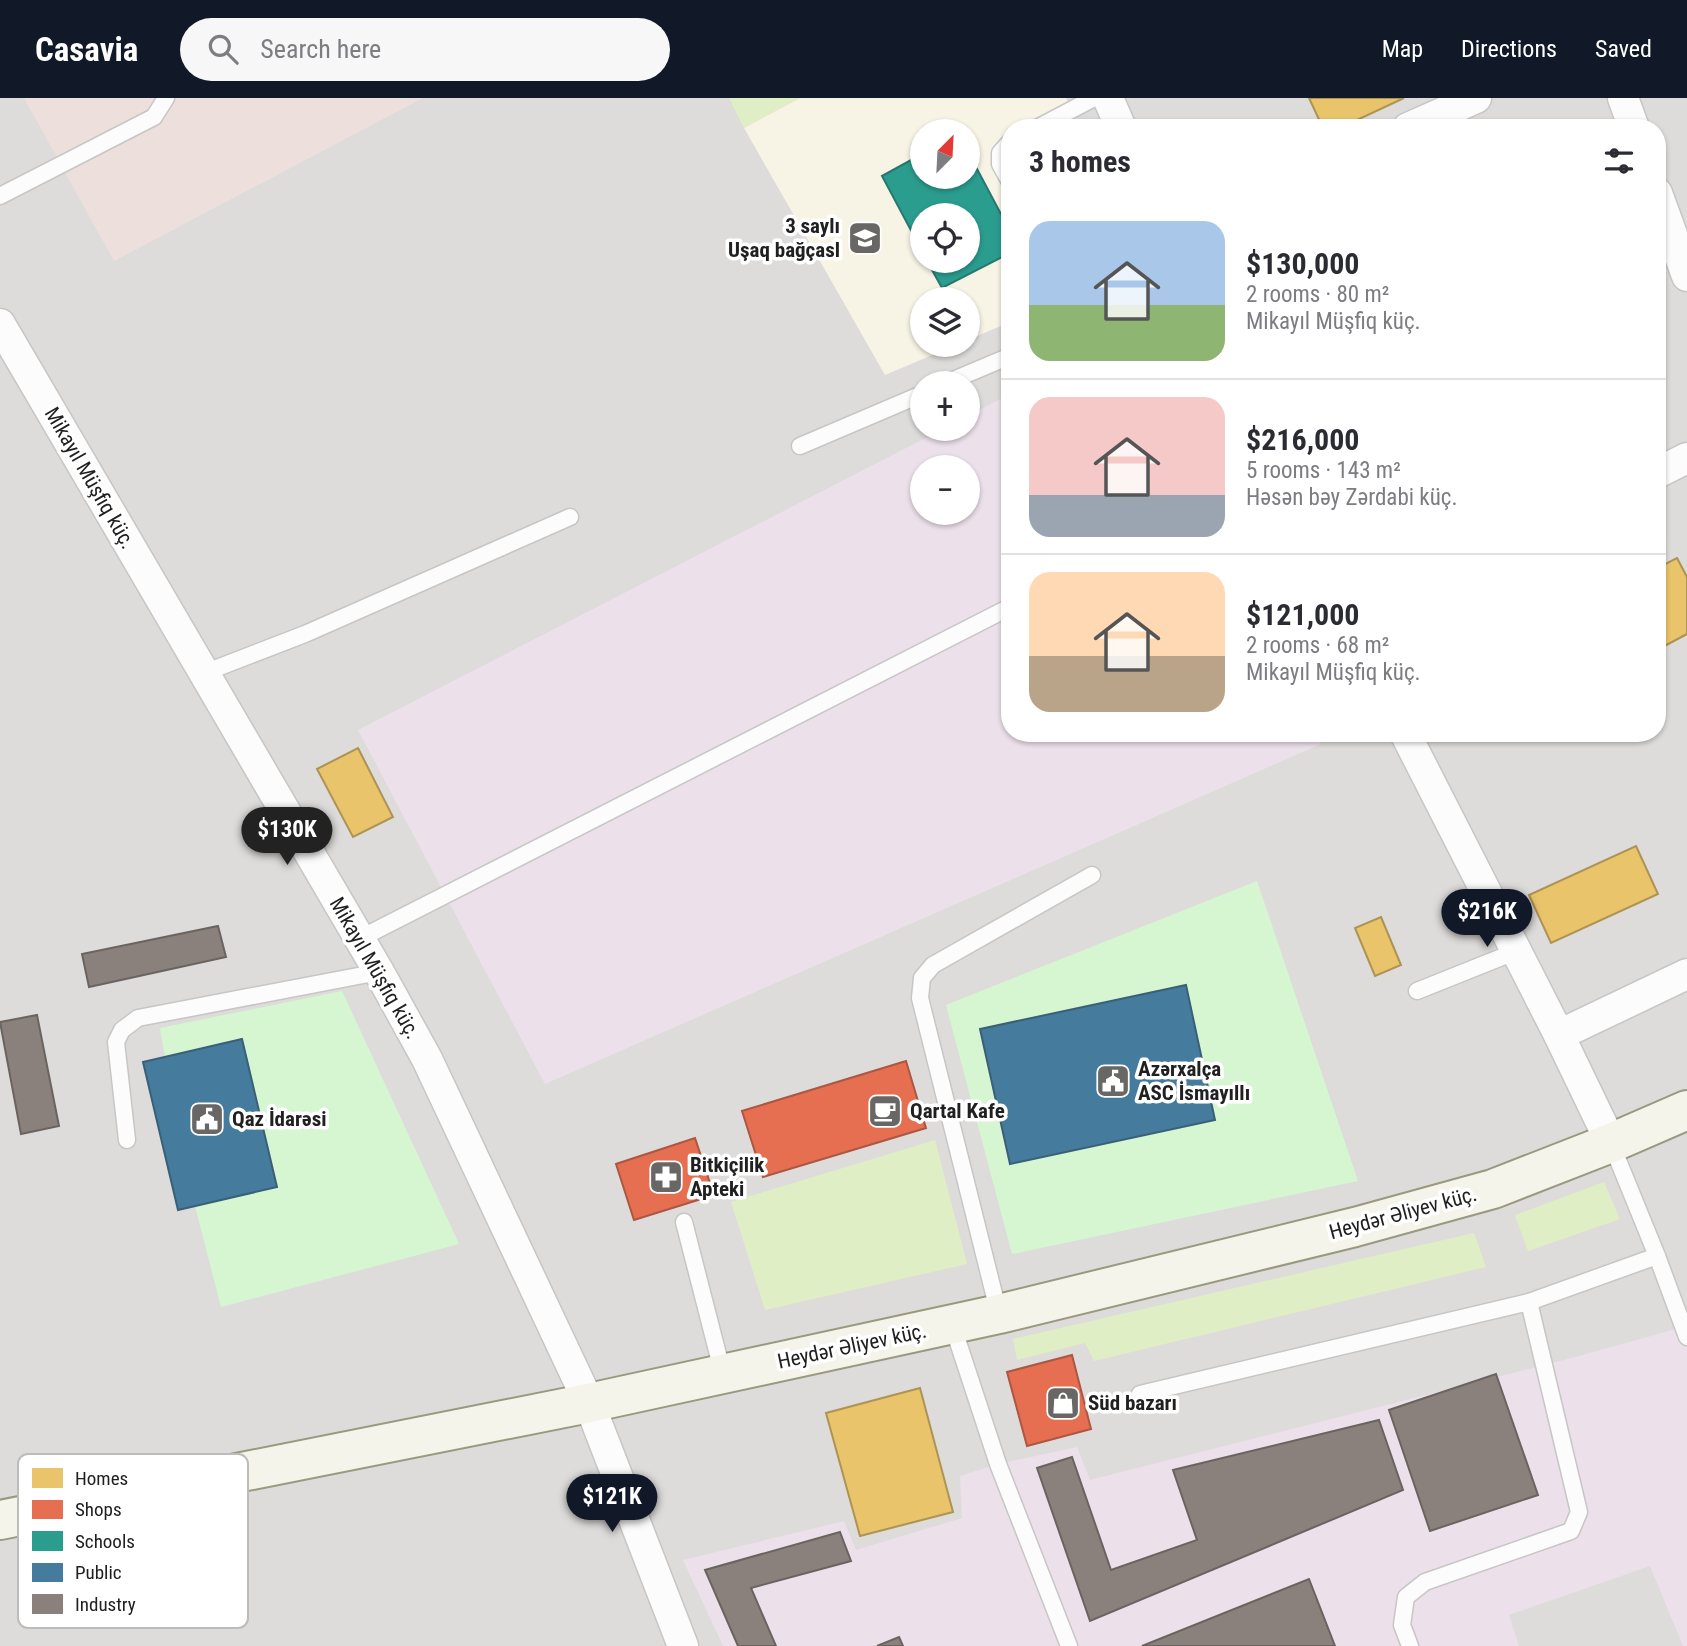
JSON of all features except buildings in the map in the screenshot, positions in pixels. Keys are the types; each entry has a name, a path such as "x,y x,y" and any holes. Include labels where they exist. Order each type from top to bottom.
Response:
{"main road":[{"name":"Heydər Əliyev küç.","path":"248,1471 589,1403 999,1314 1355,1227 1493,1189 1687,1110"},
{"name":"Heydər Əliyev küç.","path":"0,1520 18,1516"}],"street":[{"path":"1108,98 1118,119"},
{"path":"1428,119 1476,98"},
{"path":"1623,98 1631,119"},
{"path":"1666,218 1687,276"},
{"name":"Mikayıl Müşfiq küç.","path":"0,324 379,972 427,1059 589,1403 683,1646"},
{"path":"1666,468 1687,458"},
{"path":"1410,742 1517,951 1611,1143"},
{"path":"1559,1035 1687,974"}],"lane":[{"path":"0,196 154,117 166,98"},
{"path":"1054,119 1094,98"},
{"path":"974,371 1001,360"},
{"path":"800,446 910,399"},
{"path":"204,673 305,634 570,517"},
{"path":"359,939 1001,612"},
{"path":"999,1314 920,998 922,978 933,965 1092,875"},
{"path":"1418,991 1517,951"},
{"path":"127,1140 116,1042 122,1030 138,1018 379,972"},
{"path":"1611,1143 1687,1337"},
{"path":"684,1222 723,1374"},
{"path":"1140,1394 1530,1302 1589,1283 1657,1256"},
{"path":"1410,1646 1402,1625 1406,1597 1425,1582 1571,1531 1578,1512 1530,1302"},
{"path":"952,1324 998,1464 1069,1646"}],"shaded area":[{"path":"0,98 1687,98 1687,1646 0,1646"},
{"path":"24,98 423,98 114,261"},
{"name":"3 saylı Uşaq bağçasl","path":"800,98 1066,98 1076,119 1001,119 1001,326 980,335 980,287 910,287 910,357 928,357 885,375 744,128"},
{"path":"1001,399 1001,742 1321,744 545,1084 358,730 920,441 980,441 980,410"},
{"path":"1687,1326 1687,1646 1683,1646 1650,1566 1509,1615 1519,1646 723,1646 683,1560 844,1521 856,1550 962,1518 960,1476 998,1464 1077,1447 1090,1480 1568,1359"}],"green space":[{"path":"729,98 800,98 744,128"},
{"path":"1257,881 1358,1181 1012,1254 946,1005"},
{"path":"342,991 459,1244 221,1307 195,1206 277,1187 242,1039 165,1057 160,1028"},
{"path":"935,1140 967,1264 765,1310 731,1202"},
{"path":"1604,1182 1620,1219 1528,1251 1515,1215"},
{"path":"1474,1233 1486,1267 1094,1361 1085,1343 1017,1360 1013,1339"}],"place":[{"name":"3 saylı Uşaq bağçasl","path":"865,238"},
{"name":"Azərxalça ASC İsmayıllı","path":"1113,1081"},
{"name":"Qartal Kafe","path":"885,1111"},
{"name":"Qaz İdarəsi","path":"207,1119"},
{"name":"Bitkiçilik Apteki","path":"666,1177"},
{"name":"Süd bazarı","path":"1063,1403"}]}
